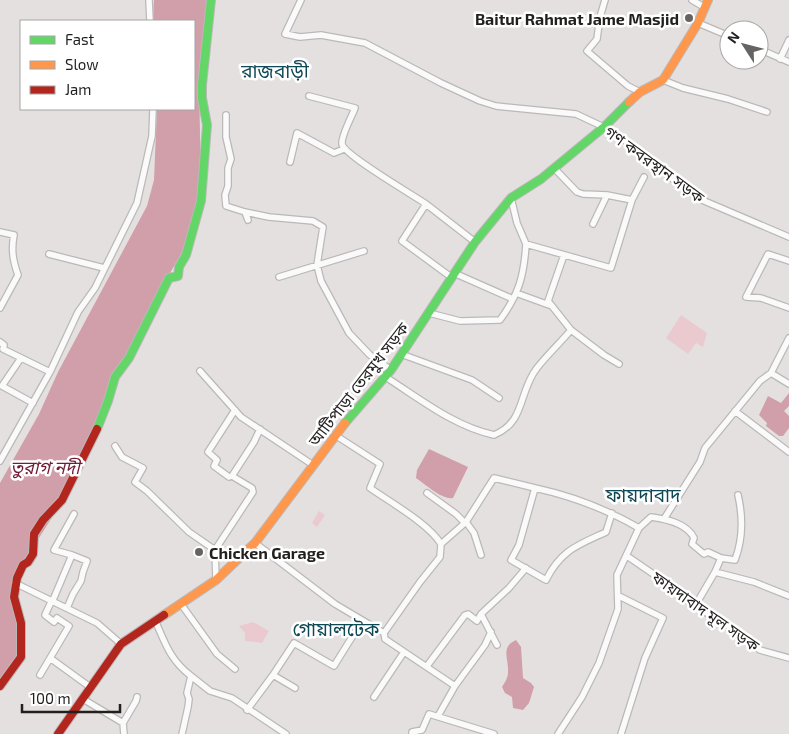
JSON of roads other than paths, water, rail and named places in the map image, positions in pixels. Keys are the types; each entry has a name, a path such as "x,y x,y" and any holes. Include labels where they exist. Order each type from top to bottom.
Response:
{"main road":[{"path":"0,686 21,657 22,623 14,597 15,583 23,565 28,562 33,554 34,534 43,520 62,500 92,441 108,401 115,376 128,358 169,278 178,276 179,267 186,255 201,201 206,125 202,85 210,0"},
{"path":"663,80 698,23 706,4"},
{"name":"আটিপাড়া তেরমুখ সড়ক","path":"58,734 121,644 216,580 255,543 335,435 391,370 475,242 511,198 541,179 604,127 640,92 663,80"}],"street":[{"path":"149,0 150,20"},
{"name":"গণ কবরস্থান সড়ক","path":"301,0 285,34 300,37 321,35 366,43 460,92 496,106 576,114 604,127 633,146 682,187 702,200 789,237"},
{"path":"606,0 600,17 597,39 587,51 628,86 640,92"},
{"path":"692,0 706,4"},
{"path":"698,23 719,32"},
{"path":"780,59 789,40"},
{"path":"769,54 789,62"},
{"path":"663,80 683,88 728,98 767,112"},
{"path":"309,96 355,108 342,142 344,149 359,161 426,204 475,242"},
{"path":"0,461 50,372 78,312 96,288 137,203 152,136 153,110"},
{"path":"226,115 226,137 231,159 225,195 226,206 269,217 313,221 323,227 318,265 321,281 349,333 370,355 391,370"},
{"path":"290,162 297,133 334,153 344,149"},
{"path":"554,168 577,192 632,200"},
{"path":"526,244 611,268 632,200 644,177"},
{"path":"593,224 607,195"},
{"path":"429,313 460,321 500,320 516,293 525,269 526,244 517,223 511,198"},
{"path":"426,204 402,241 453,275 513,299"},
{"path":"245,212 248,220"},
{"path":"0,232 14,235 12,260 18,275 0,308"},
{"path":"279,277 364,250"},
{"path":"49,254 104,268"},
{"path":"789,261 768,254 746,297 761,298 789,308"},
{"path":"564,255 548,297 550,305 571,330 619,364"},
{"path":"516,293 550,305"},
{"path":"384,376 444,415 481,432 494,435 508,428 513,422 517,416 520,401 536,369 571,330"},
{"path":"664,519 700,462 705,448 760,380 771,373 789,338"},
{"path":"0,342 4,345 3,349 50,372"},
{"path":"401,354 472,380 499,398"},
{"path":"21,358 1,388 33,403"},
{"path":"200,371 241,416 313,465"},
{"path":"771,373 789,384"},
{"path":"216,580 215,550 253,490 232,476 229,477 214,466 217,460 208,452 235,410"},
{"path":"735,411 789,452"},
{"path":"232,476 260,429"},
{"path":"335,435 380,464 369,486 370,488 427,529 441,544 440,557 384,633"},
{"path":"0,446 7,450"},
{"path":"115,446 122,457 143,468 135,482 147,491 189,532 215,550"},
{"path":"441,544 466,523 494,478 591,504 639,528"},
{"path":"535,488 519,545 511,560 546,580 563,554 606,532 612,513"},
{"path":"426,493 466,523 474,533 481,555"},
{"path":"558,734 582,697 599,663 618,610 617,575 639,528 651,516 664,519 684,527 692,534 694,538 692,544 704,554 708,552 721,558 735,560 740,547 742,514 738,494"},
{"path":"67,608 72,594 81,581 87,561 54,550 74,514"},
{"path":"255,543 335,604 384,633 385,638 455,686"},
{"path":"40,675 69,626 58,618 54,622 45,615 72,555"},
{"name":"ফায়দাবাদ মূল সড়ক","path":"627,556 695,606 730,627 760,650 789,658"},
{"path":"695,606 721,558"},
{"path":"427,666 465,615 468,614 477,621 480,614 509,588 526,568"},
{"path":"715,572 754,582 789,596"},
{"path":"15,583 96,623 121,644"},
{"path":"619,596 662,618 645,658 621,734"},
{"path":"181,604 217,654 235,669"},
{"path":"480,614 497,645"},
{"path":"155,620 168,651 175,662 210,691 232,698 284,734"},
{"path":"248,710 294,643 334,666 362,621"},
{"path":"438,716 455,686 482,649 491,632"},
{"path":"374,697 404,652"},
{"path":"50,658 90,687"},
{"path":"273,675 295,688"},
{"path":"182,734 188,707 187,693 191,676"},
{"path":"124,734 123,723 137,697"},
{"path":"83,699 123,723"},
{"path":"412,734 412,732 422,730 429,714 494,734"}],"water":[{"name":"তুরাগ নদী","path":"154,0 206,0 207,19 199,81 201,184 195,230 166,280 115,384 74,483 28,555 12,592 12,607 18,622 22,652 0,681 0,483 39,414 58,372 147,206 154,180 157,110 195,110 195,20 153,20"},
{"path":"789,393 789,406 784,411 789,416 789,428 783,436 779,436 766,426 767,423 759,415 768,396 781,403"},
{"path":"429,449 468,467 453,498 444,497 416,478 417,470"},
{"path":"516,640 521,647 523,678 534,687 529,703 523,710 513,708 512,697 505,693 502,687 508,674 506,654 508,646"}],"place":[{"name":"Baitur Rahmat Jame Masjid","path":"689,18"},
{"name":"Chicken Garage","path":"199,552"}],"district":[{"name":"রাজবাড়ী","path":"275,70"},
{"name":"ফায়দাবাদ","path":"643,494"},
{"name":"গোয়ালটেক","path":"336,628"}]}
